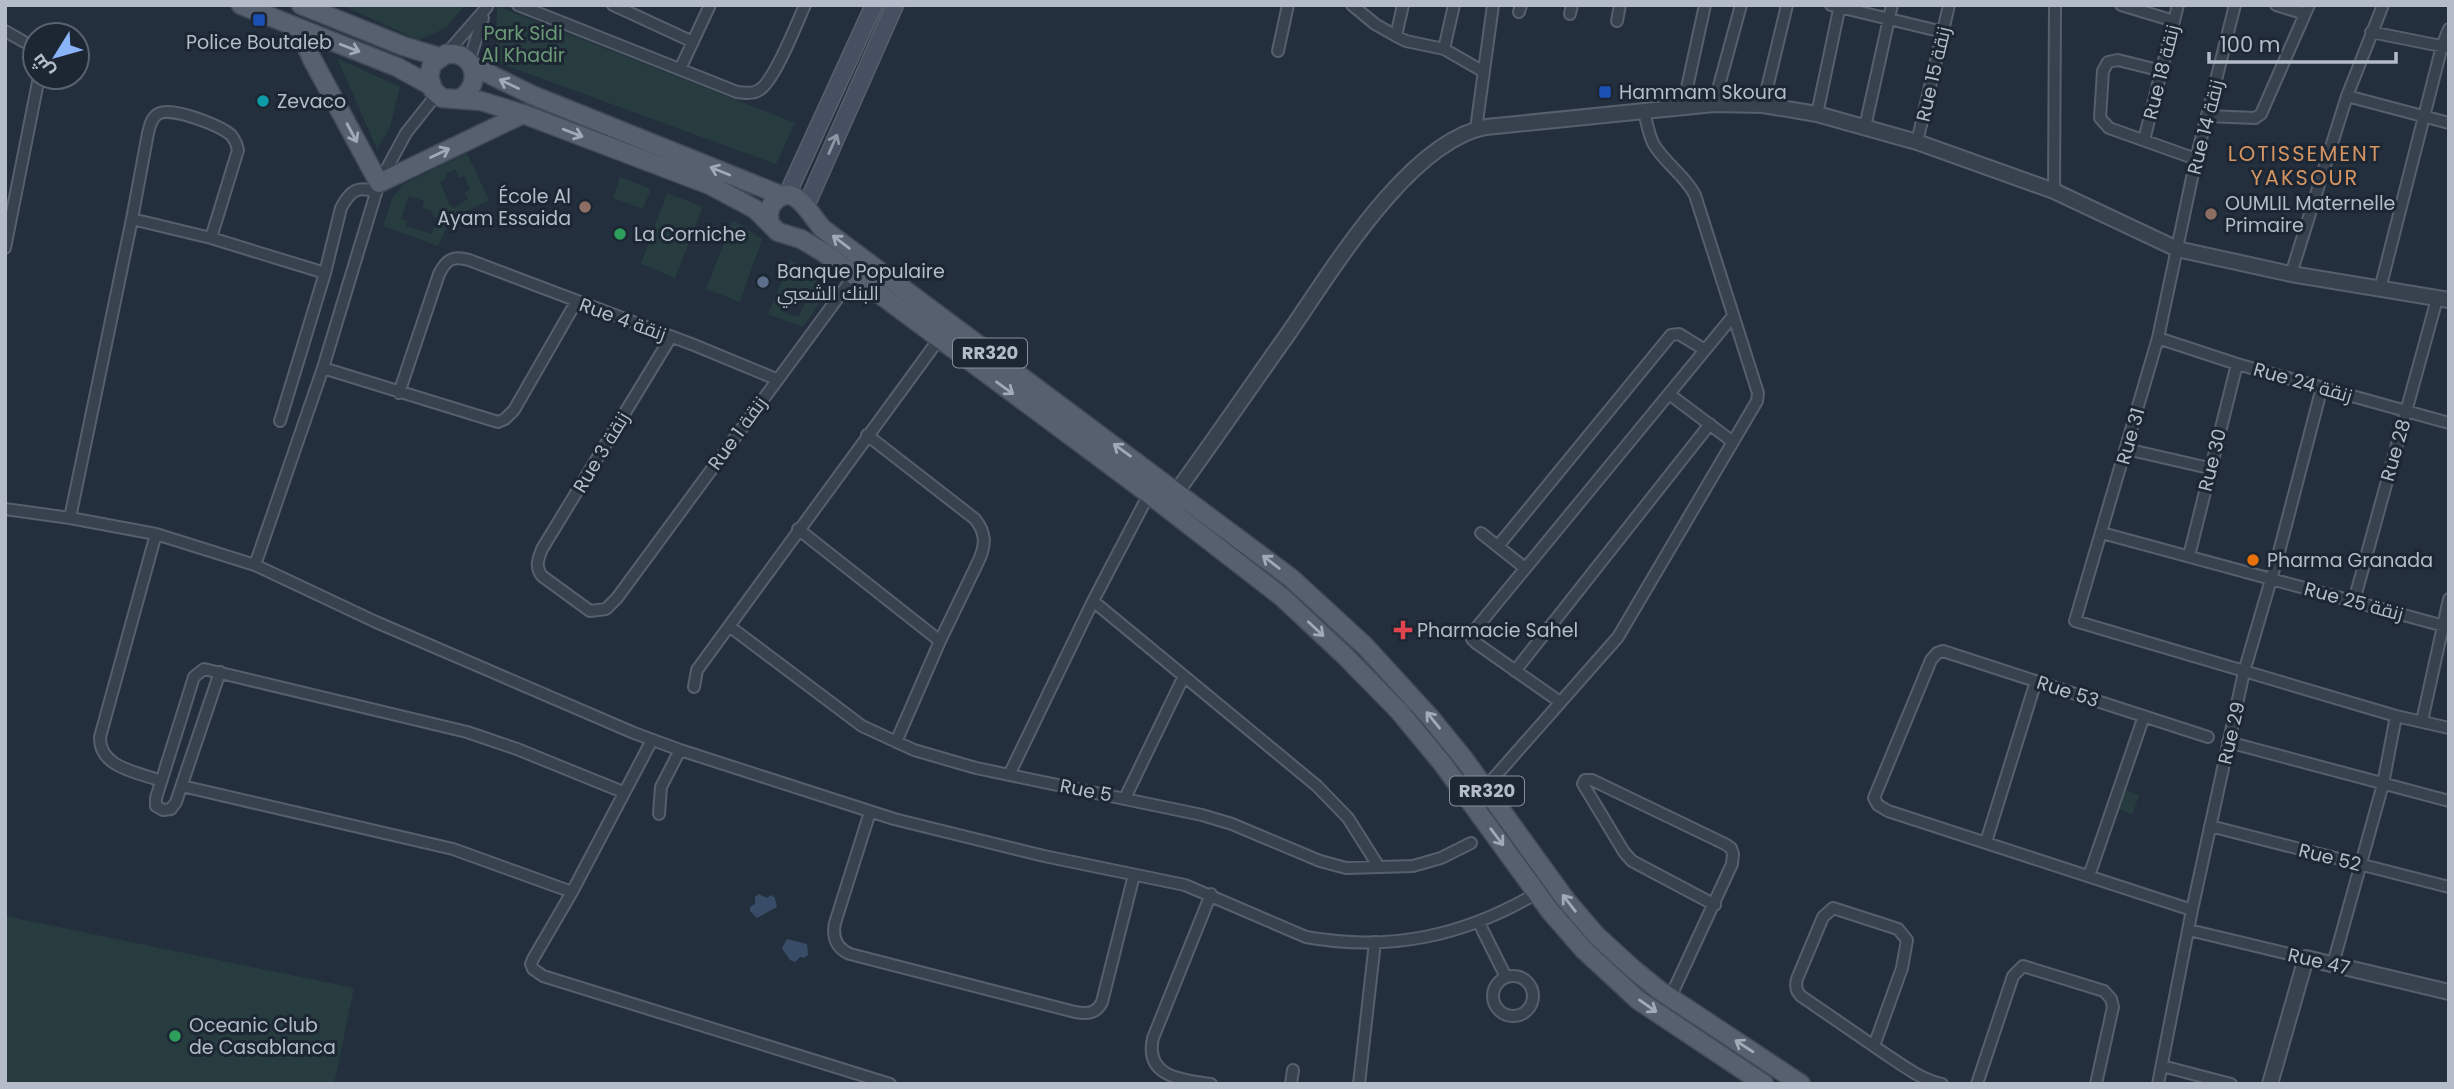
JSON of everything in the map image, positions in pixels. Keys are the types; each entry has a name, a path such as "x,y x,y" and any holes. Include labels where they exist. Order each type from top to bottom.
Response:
{"main road":[{"name":"RR320","path":"240,5 397,67 448,100 461,98 481,101 523,114 709,185 752,206 778,232 815,247 1256,575 1378,688 1442,763 1536,893 1584,950 1638,1000 1763,1084"},
{"name":"RR320","path":"301,5 403,46 442,56 458,54 532,95 798,198 823,229 1291,578 1344,626 1429,716 1578,915 1633,969 1670,998 1801,1084"},
{"path":"770,223 768,216 771,206 777,198 785,195 874,5"},
{"path":"790,235 798,233 805,226 807,208 895,5"},
{"path":"299,29 377,188 523,114"},
{"path":"433,90 430,67 442,56"},
{"path":"461,98 472,88 475,73 471,63"}],"street":[{"path":"680,69 710,5"},
{"path":"519,6 737,92 756,92 768,82 805,5"},
{"path":"1278,51 1288,5"},
{"path":"1352,5 1396,36 1406,41 1444,49 1484,72"},
{"path":"1396,36 1403,5"},
{"path":"1444,49 1454,5"},
{"path":"1476,129 1493,5"},
{"path":"1617,21 1620,5"},
{"path":"1683,106 1705,5"},
{"path":"1714,104 1741,5"},
{"path":"1763,105 1787,5"},
{"path":"1865,127 1892,5"},
{"name":"Rue 15 زنقة","path":"1917,142 1949,5"},
{"path":"2054,191 2055,5"},
{"path":"2121,5 2174,21"},
{"name":"Rue 18 زنقة","path":"2144,140 2178,5"},
{"name":"Rue 14 زنقة","path":"2177,249 2196,159 2235,5"},
{"path":"2207,116 2255,118 2261,114 2307,9 2276,5"},
{"path":"2291,274 2347,96 2383,5"},
{"path":"442,56 488,6"},
{"path":"471,63 488,6"},
{"path":"616,6 693,42"},
{"path":"1817,114 1837,6 1942,32"},
{"path":"2381,289 2424,116 2449,29"},
{"path":"5,31 21,40"},
{"path":"2371,32 2445,47"},
{"path":"2162,71 2118,60 2108,62 2104,71 2101,121 2109,128 2196,159"},
{"path":"255,565 323,368 377,188 406,133 433,90"},
{"path":"5,248 36,91"},
{"path":"2347,96 2449,123"},
{"path":"1177,491 1367,222 1421,163 1443,145 1476,129 1714,104 1763,105 1817,114 1917,142 2054,191 2177,249 2291,274 2443,299"},
{"path":"1485,788 1622,631 1757,401 1758,393 1695,195 1654,144 1644,110"},
{"path":"70,518 151,121 164,111 176,112 221,129 236,141 238,150 211,238"},
{"path":"280,421 345,199 356,189 377,188"},
{"path":"132,219 211,238 325,273"},
{"name":"Rue 31","path":"2177,249 2158,338 2075,621 2244,672"},
{"name":"Rue 4 زنقة","path":"399,393 443,266 456,257 776,379"},
{"name":"Rue 1 زنقة","path":"538,570 546,579 590,611 606,609 622,592 854,276"},
{"name":"Rue 28","path":"2354,601 2406,411 2443,299"},
{"path":"323,368 495,422 505,419 517,404 576,302"},
{"path":"1560,702 1472,639 1473,632 1733,316"},
{"path":"1498,547 1671,335 1679,334 1705,350"},
{"name":"Rue 3 زنقة","path":"538,570 537,562 542,549 671,337"},
{"name":"Rue 24 زنقة","path":"2158,338 2237,364 2449,423"},
{"path":"694,687 697,670 939,339"},
{"name":"Rue 30","path":"2189,556 2237,364"},
{"name":"Rue 29","path":"2158,1084 2192,910 2244,672 2322,387"},
{"path":"1669,394 1733,442"},
{"path":"1515,671 1710,424"},
{"path":"867,436 975,519 982,527 985,546 896,743"},
{"path":"2126,449 2209,468"},
{"path":"1009,775 1093,601 1149,494"},
{"path":"5,509 156,534 255,565 376,622 680,750 870,812 1044,856 1185,885 1306,937 1338,942 1376,942 1439,936 1479,923 1536,893"},
{"path":"799,529 940,641"},
{"path":"1481,533 1525,568"},
{"name":"Rue 25 زنقة","path":"2102,533 2444,626"},
{"path":"156,534 100,745 101,751 111,762 162,780"},
{"path":"2422,721 2449,600"},
{"path":"1093,601 1317,786 1348,818 1379,867"},
{"name":"Rue 5","path":"729,626 863,726 896,743 935,758 1125,798 1232,824 1332,865 1346,868 1413,866 1427,863 1471,843"},
{"name":"Rue 53","path":"1986,842 1888,811 1875,800 1931,660 1937,653 1951,652 2208,737"},
{"path":"220,673 182,786 173,807 168,811 163,810 156,806 162,780 194,677 198,671 204,669 467,732 623,792"},
{"path":"2244,672 2449,729"},
{"path":"1125,798 1184,676"},
{"path":"2036,681 1986,842 2192,910"},
{"path":"2089,876 2144,716"},
{"path":"2333,964 2383,785 2396,716"},
{"path":"652,740 531,964 538,974 890,1084"},
{"path":"2228,742 2449,801"},
{"path":"659,814 661,787 680,750"},
{"path":"1670,998 1715,905 1732,864 1731,848 1592,780 1583,782 1632,861 1715,905"},
{"path":"182,786 453,849 572,892"},
{"path":"870,812 835,923 834,937 841,949 850,954 1075,1012 1092,1013 1102,1002 1134,875"},
{"name":"Rue 52","path":"2210,826 2449,887"},
{"path":"1210,894 1153,1038 1152,1048 1157,1063 1171,1078 1211,1084"},
{"path":"1874,1046 1902,968 1907,940 1898,929 1837,907 1833,908 1823,917 1796,987 1801,996 1923,1081 1942,1084"},
{"path":"1479,923 1506,977"},
{"name":"Rue 47","path":"2189,930 2449,992"},
{"path":"1359,1084 1376,942"},
{"path":"2270,1084 2306,958"},
{"path":"1977,1084 2013,976 2023,966 2104,991 2111,999 2113,1007 2096,1084"},
{"path":"2162,1066 2231,1084"},
{"path":"1291,1084 1293,1070"}],"green space":[{"path":"342,5 465,5 446,28 418,40"},
{"name":"Park Sidi Al Khadir","path":"497,6 795,123 776,164 496,62"},
{"path":"337,58 400,87 390,128 377,149"},
{"path":"467,153 489,200 450,220 438,246 383,226 393,197 404,184","holes":["455,169 459,178 464,176 470,189 465,192 468,199 454,208 440,182 446,179 445,174","409,196 424,201 422,208 432,211 431,214 437,218 432,234 406,226 408,221 401,218"]},
{"path":"620,177 651,189 643,209 613,198"},
{"path":"667,193 703,207 675,278 641,264"},
{"path":"733,220 762,239 740,302 706,289"},
{"path":"791,259 816,280 823,298 803,327 768,314","holes":["787,287 808,296 799,316 780,310"]},
{"path":"2126,790 2139,795 2131,814 2119,809"},
{"name":"Oceanic Club de Casablanca","path":"5,916 354,988 334,1084 5,1084"}],"water":[{"path":"759,894 767,898 771,895 775,898 777,907 757,918 750,911 750,907 755,904 755,897"},
{"path":"787,939 807,944 808,955 795,962 790,960 782,948"}],"place":[{"name":"Police Boutaleb","path":"259,20"},
{"name":"Hammam Skoura","path":"1605,92"},
{"name":"Zevaco","path":"263,101"},
{"name":"École Al Ayam Essaida","path":"585,207"},
{"name":"OUMLIL Maternelle Primaire","path":"2211,214"},
{"name":"La Corniche","path":"620,234"},
{"name":"Banque Populaire البنك الشعبي","path":"763,282"},
{"name":"Pharma Granada","path":"2253,560"},
{"name":"Pharmacie Sahel","path":"1403,630"},
{"name":"Oceanic Club de Casablanca","path":"175,1036"}],"district":[{"name":"LOTISSEMENT YAKSOUR","path":"2305,166"}]}
